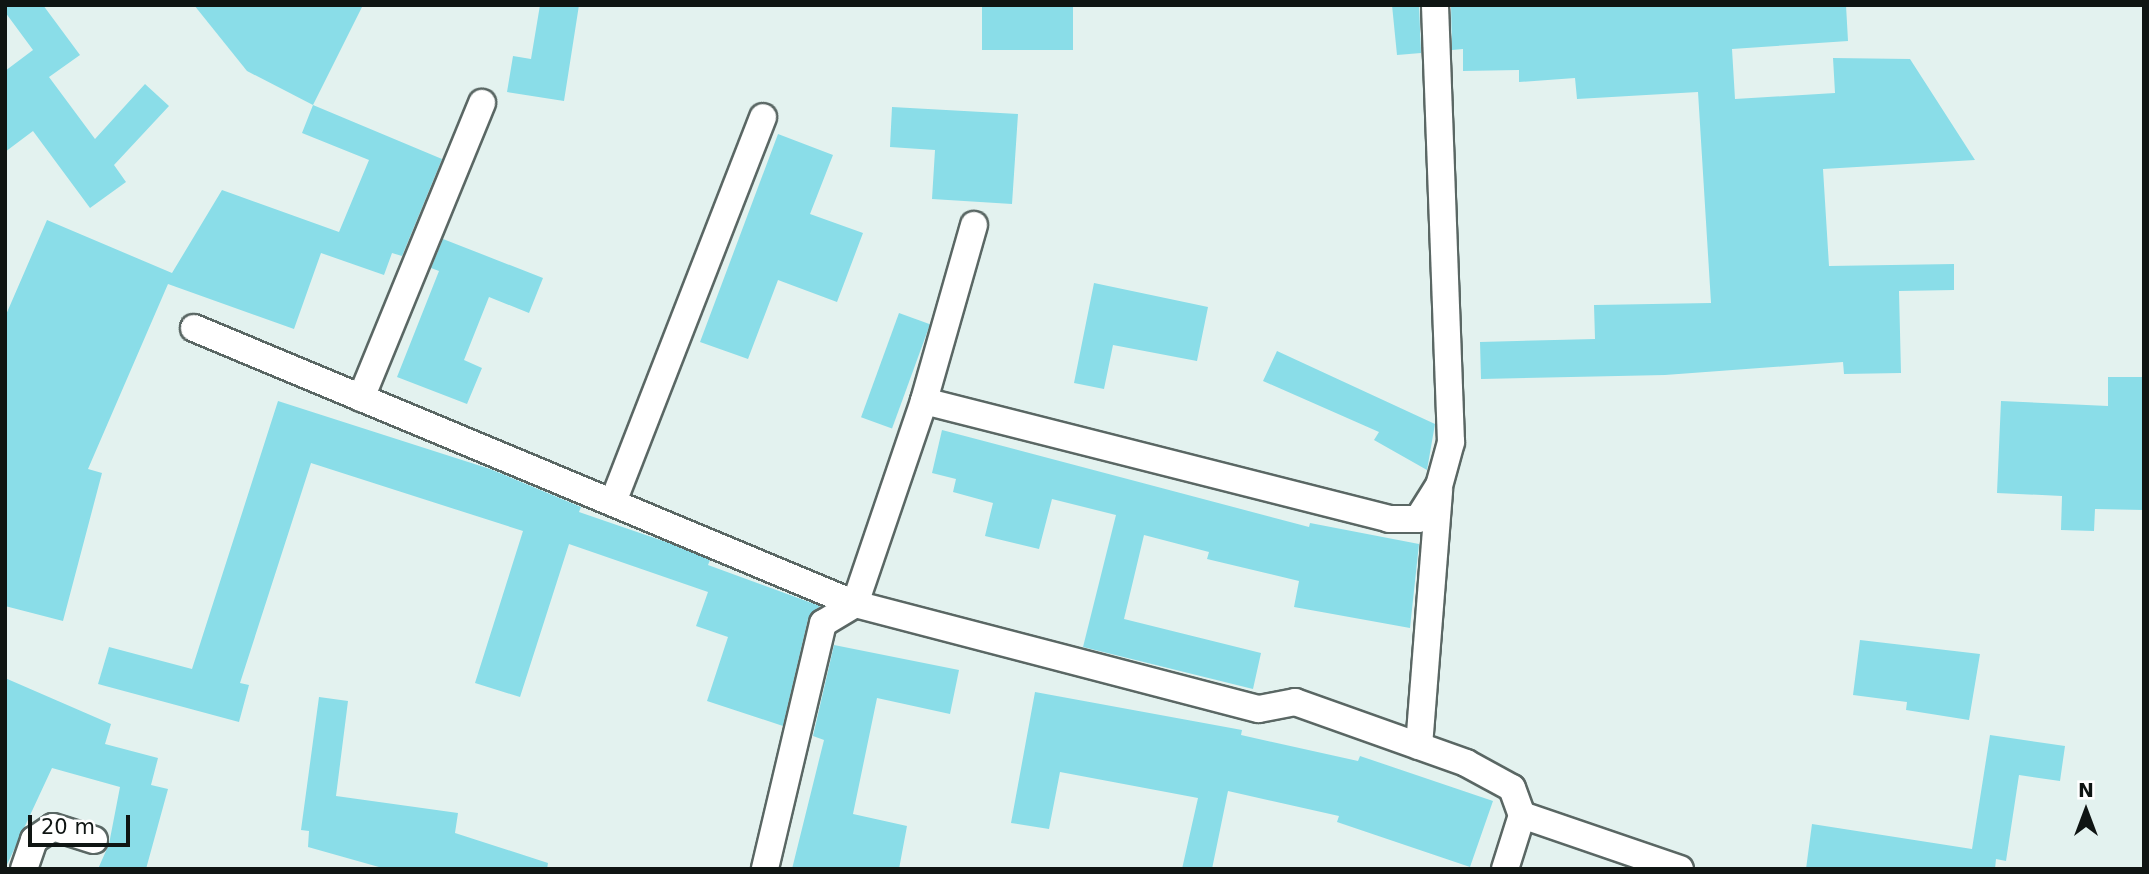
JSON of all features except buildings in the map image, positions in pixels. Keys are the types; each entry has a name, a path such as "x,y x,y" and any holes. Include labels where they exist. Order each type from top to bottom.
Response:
{"street":[{"path":"1419,746 1439,486 1451,442 1435,5"},
{"path":"361,398 482,103"},
{"path":"613,502 763,117"},
{"path":"765,869 823,623 855,604 924,401 974,225"},
{"path":"194,328 855,604 1259,709 1295,702 1466,763 1511,788 1522,815 1505,869"},
{"path":"924,401 1389,519 1418,519 1439,486"},
{"path":"1522,815 1680,869"},
{"path":"24,869 34,840 53,827 94,840"}]}
